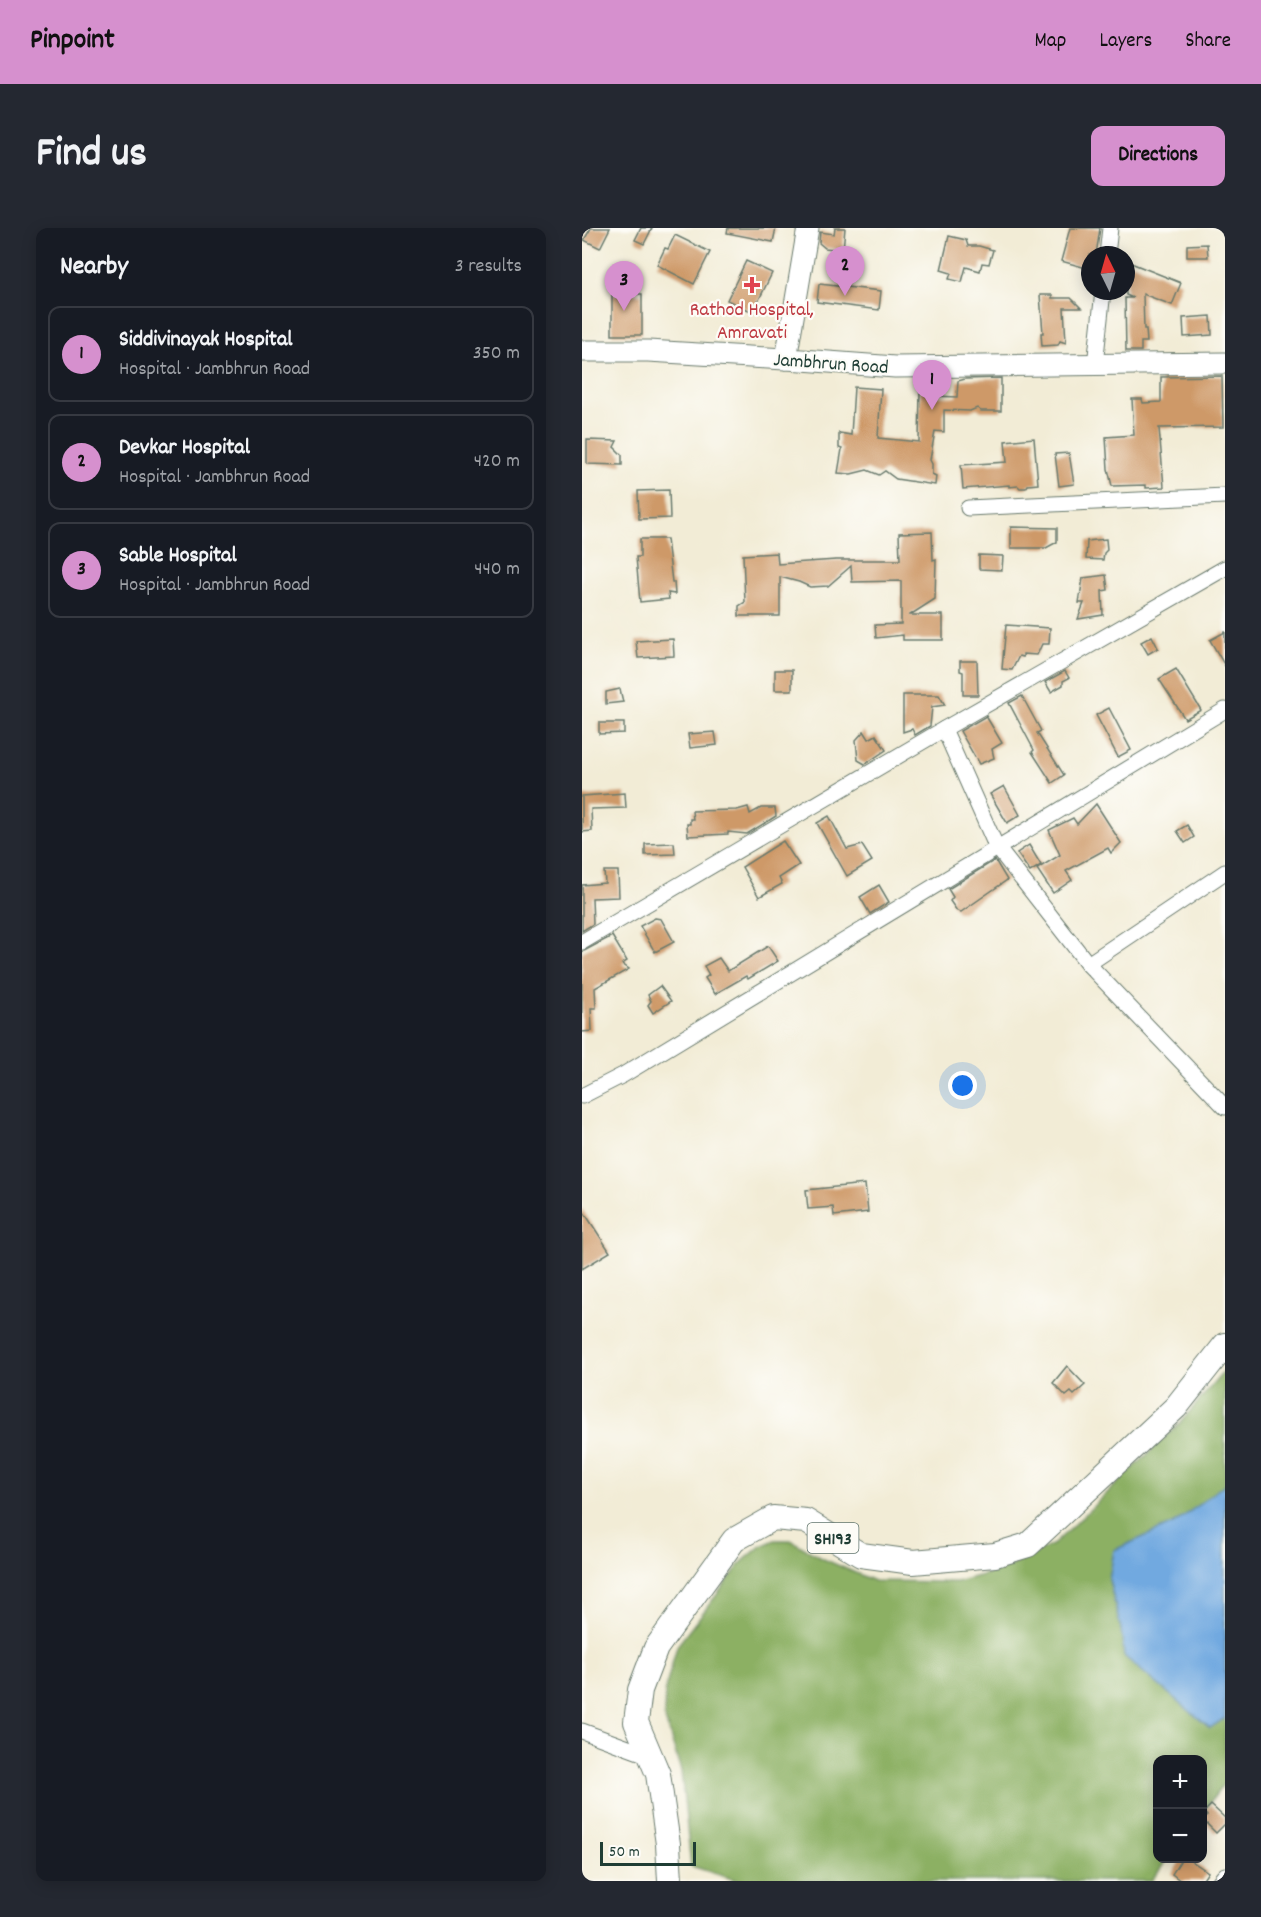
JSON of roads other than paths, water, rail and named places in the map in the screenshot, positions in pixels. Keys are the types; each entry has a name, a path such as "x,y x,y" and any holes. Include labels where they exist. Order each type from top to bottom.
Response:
{"main road":[{"name":"SH193","path":"670,1881 669,1844 658,1774 636,1722 640,1690 656,1648 735,1540 774,1518 806,1521 861,1555 913,1562 995,1555 1028,1545 1176,1407 1225,1345"}],"street":[{"path":"786,358 808,228"},
{"path":"1108,246 1110,228"},
{"path":"1095,365 1102,300"},
{"name":"Jambhrun Road","path":"582,351 648,351 786,358 895,367 1225,363"},
{"path":"968,508 1225,496"},
{"path":"582,942 944,729 1225,568"},
{"path":"582,1096 623,1075 996,846 1225,710"},
{"path":"944,729 996,846 1088,964 1225,1107"},
{"path":"1088,964 1225,872"},
{"path":"582,1731 650,1756"},
{"path":"1220,1881 1225,1875"}],"water":[{"path":"1225,1484 1225,1718 1210,1728 1124,1656 1121,1629 1109,1580 1114,1550 1175,1523"}],"place":[{"name":"Rathod Hospital, Amravati","path":"752,285"},
{"name":"Devkar Hospital","path":"845,296"},
{"name":"Sable Hospital","path":"624,311"},
{"name":"Siddivinayak Hospital","path":"932,410"}]}
